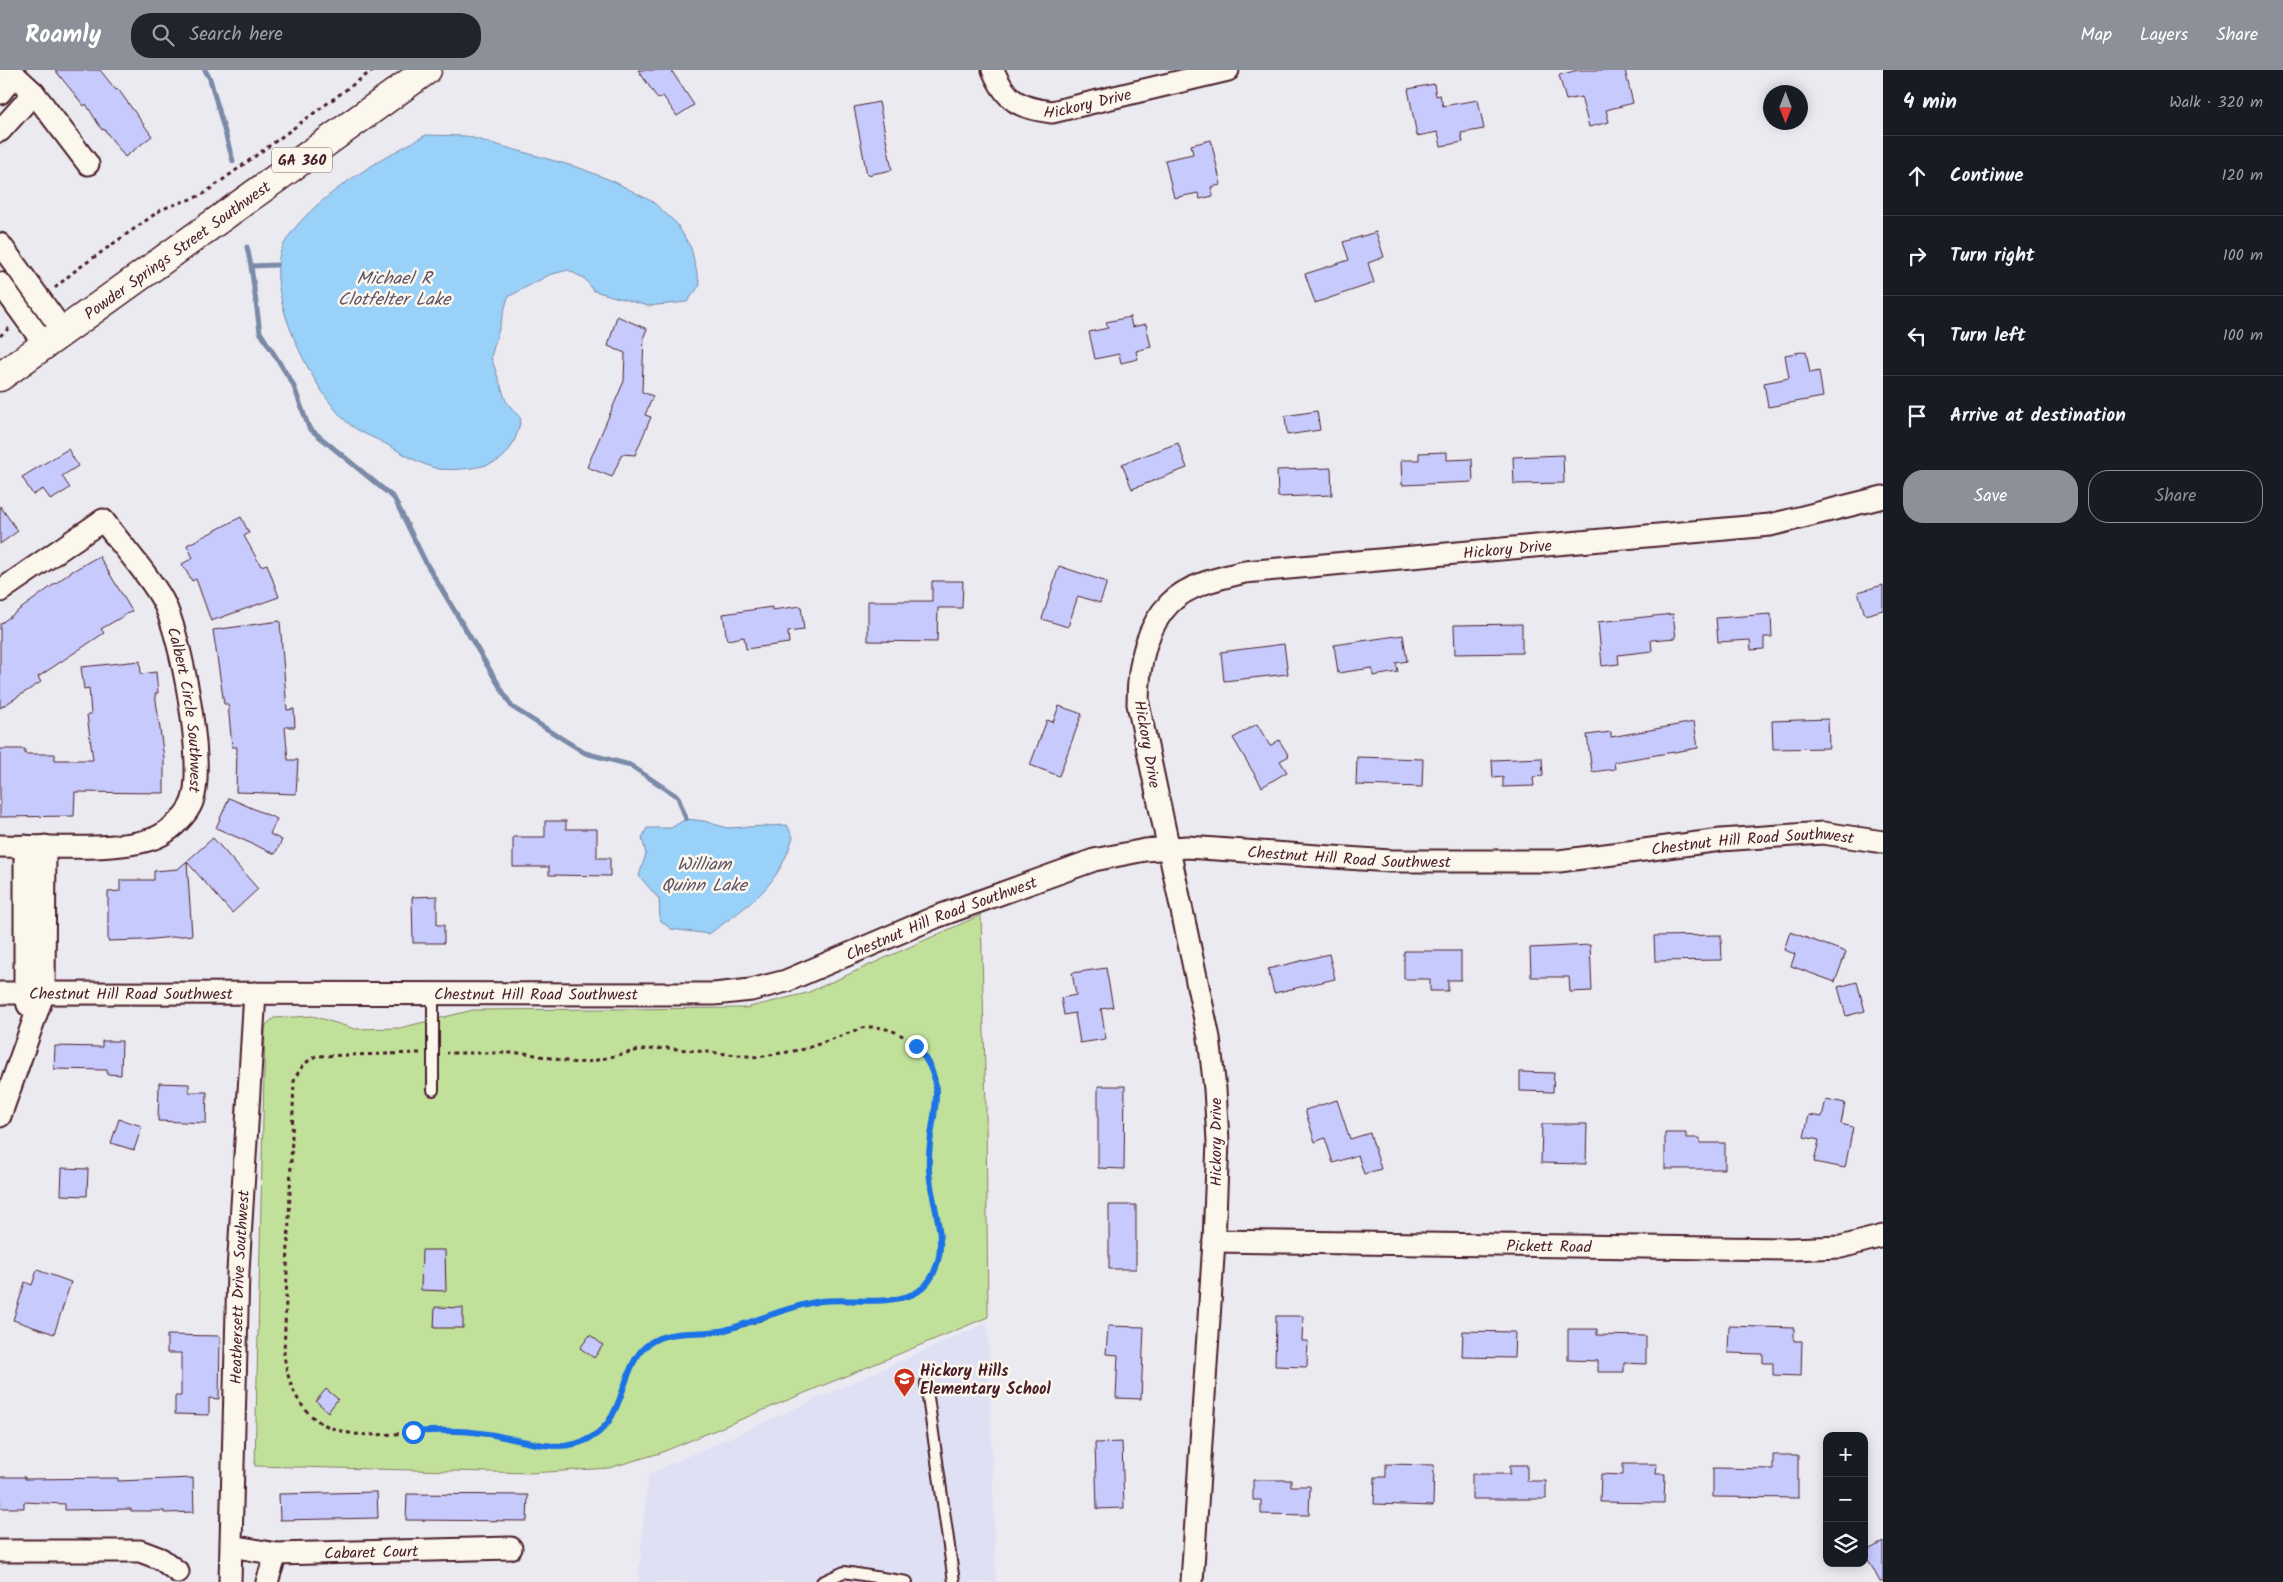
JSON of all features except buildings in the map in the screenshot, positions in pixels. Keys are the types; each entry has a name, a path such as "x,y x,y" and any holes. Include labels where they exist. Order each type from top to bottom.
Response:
{"main road":[{"name":"Powder Springs Street Southwest","path":"0,377 427,70"}],"street":[{"name":"Hickory Drive","path":"993,70 1002,91 1008,96 1028,109 1052,112 1228,70"},
{"path":"0,93 12,72 34,93 88,164"},
{"path":"0,131 34,93"},
{"path":"0,244 41,300 54,338"},
{"path":"0,283 24,316 54,338"},
{"name":"Hickory Drive","path":"1192,1582 1214,1241 1218,1141 1209,1038 1138,704 1138,674 1144,648 1156,623 1170,603 1189,590 1216,579 1245,572 1770,525 1883,497"},
{"name":"Calbert Circle Southwest","path":"0,591 103,520 162,598 173,622 180,646 196,747 196,777 192,802 179,821 160,835 124,846 0,846"},
{"name":"Chestnut Hill Road Southwest","path":"0,993 714,994 751,990 786,981 936,917 1094,860 1169,848 1390,861 1559,861 1721,840 1813,834 1865,838 1883,842"},
{"path":"0,1116 25,1050 32,1022 35,992 35,846"},
{"name":"Heathersett Drive Southwest","path":"230,1582 238,1271 255,993"},
{"name":"Pickett Road","path":"1214,1241 1790,1250 1841,1247 1883,1236"},
{"name":"Cabaret Court","path":"232,1546 276,1554 511,1548"},
{"path":"0,1551 140,1551 161,1559 178,1572"},
{"path":"267,1582 276,1554"}],"lane":[{"path":"433,993 433,1090"},
{"path":"926,1383 954,1582"},
{"path":"822,1582 844,1572 906,1582"}],"path":[{"path":"41,300 72,273 162,210 202,195 373,70"},
{"path":"0,336 24,316"},
{"path":"421,1053 316,1056 306,1062 299,1070 294,1081 284,1354 289,1379 301,1403 318,1420 328,1426 353,1434 458,1431 486,1433 554,1446 576,1444 595,1435 609,1422 638,1355 658,1338 678,1334 723,1330 799,1305 845,1299 895,1299 910,1296 923,1288 936,1269 940,1249 929,1169 936,1081 932,1067 916,1046 906,1037 891,1030 875,1026 864,1027 805,1049 758,1057 667,1048 639,1050 576,1063 525,1052 445,1053"}],"shaded area":[{"name":"Hickory Hills Elementary School","path":"988,1322 996,1582 638,1582 648,1474"}],"green space":[{"path":"981,915 986,1110 988,1317 660,1453 609,1468 531,1473 255,1466 265,1030 266,1025 274,1018 313,1016 355,1029 400,1028 473,1010 746,1008 807,993"}],"water":[{"name":"Michael R Clotfelter Lake","path":"426,135 466,136 580,168 615,182 653,202 677,224 691,248 700,285 687,302 648,306 594,291 585,279 568,270 549,275 508,297 491,357 506,401 521,419 513,443 504,456 492,463 473,468 446,470 432,467 361,432 348,423 334,408 306,364 284,311 279,285 278,263 284,244 311,211 348,181"},
{"name":"William Quinn Lake","path":"686,819 704,821 727,828 787,825 793,837 787,855 771,882 750,904 709,934 671,929 660,920 659,899 639,876 646,854 642,838 647,828 671,828"}],"waterway":[{"path":"205,70 210,79 233,161"},
{"path":"247,247 251,266 276,265"},
{"path":"251,266 260,332 293,384 309,428 394,498 426,563 512,707 585,753 630,765 678,797 686,819"}],"place":[{"name":"Hickory Hills Elementary School","path":"904,1398"}],"route":[{"path":"413,1432 458,1431 486,1433 554,1446 576,1444 595,1435 609,1422 614,1415 633,1363 638,1355 658,1338 678,1334 723,1330 799,1305 845,1299 895,1299 910,1296 923,1288 936,1269 940,1249 929,1169 929,1146 937,1096 936,1081 932,1067 916,1046"}]}
